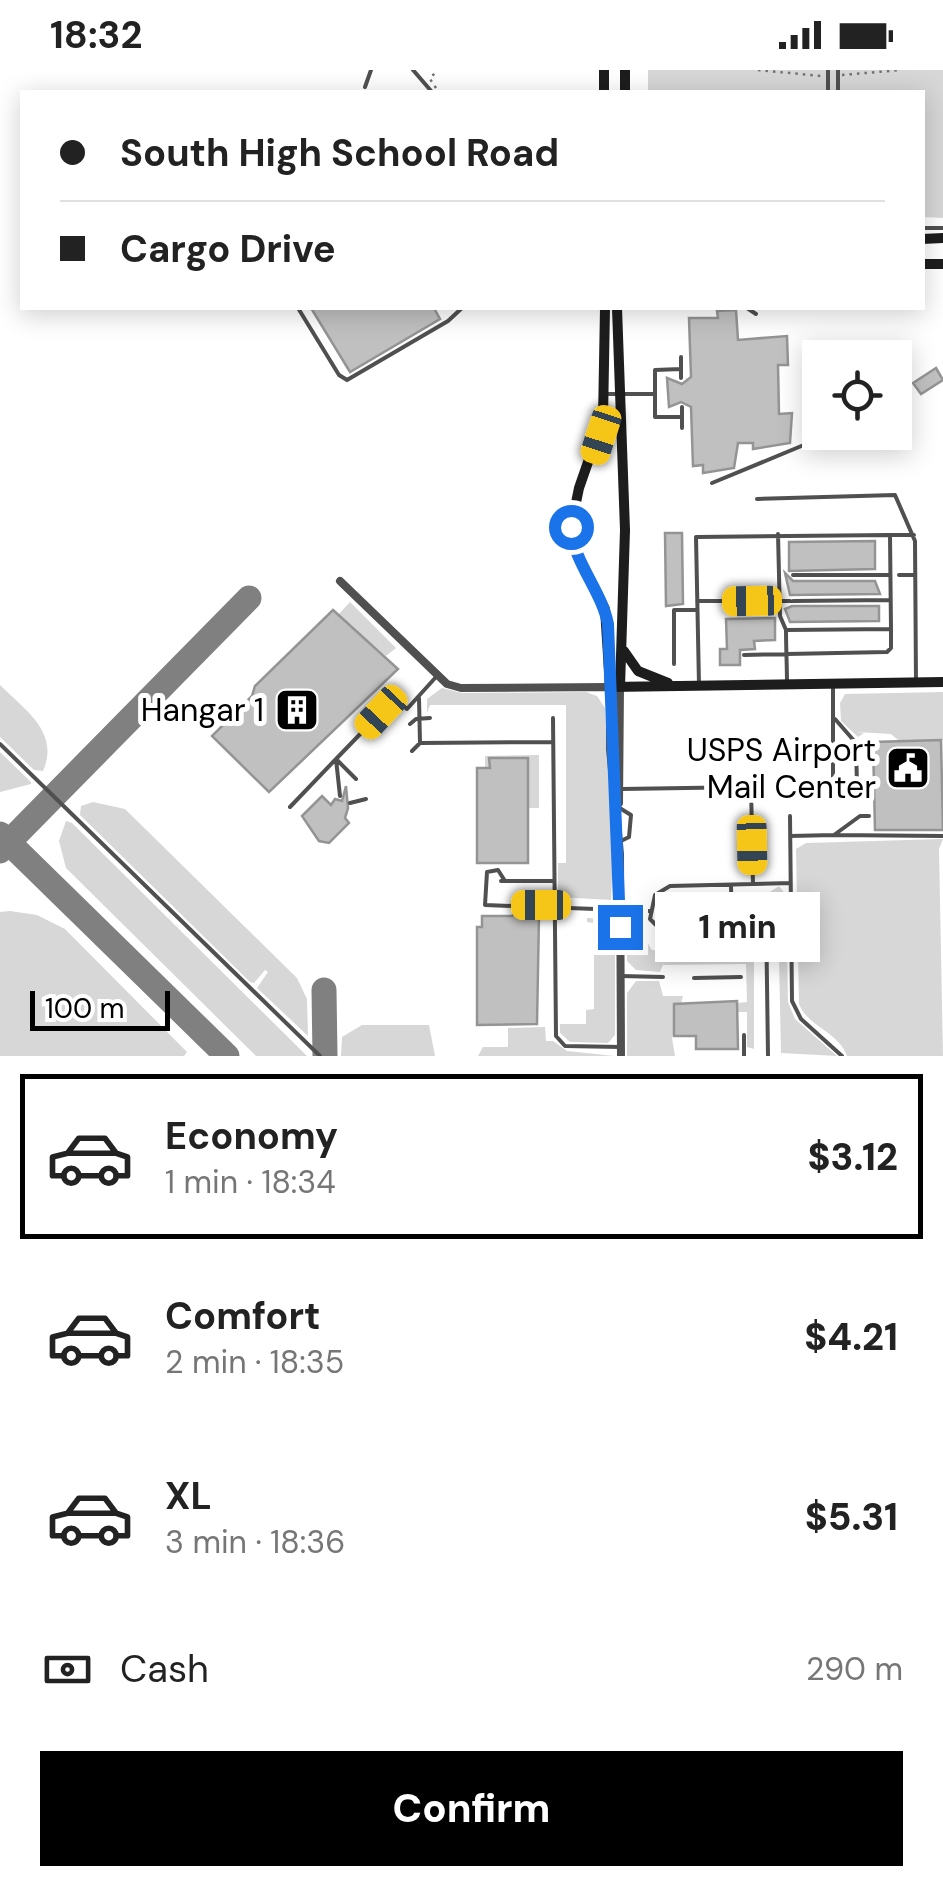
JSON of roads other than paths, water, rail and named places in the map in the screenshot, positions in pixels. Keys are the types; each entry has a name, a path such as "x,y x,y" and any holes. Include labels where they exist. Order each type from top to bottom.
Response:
{"street":[{"path":"605,310 601,435 579,488 571,527 576,552 605,609 615,687 621,789 618,808"},
{"path":"621,310 625,530 621,644 610,749 618,808 621,1052"},
{"path":"340,581 436,677 461,688 943,682"},
{"path":"621,644 638,671 679,686"}],"lane":[{"path":"365,87 371,70"},
{"path":"413,70 429,90"},
{"path":"299,310 338,375 347,380 448,321 460,310"},
{"path":"750,310 756,314"},
{"path":"681,357 681,378"},
{"path":"681,369 654,370 656,417 682,417"},
{"path":"604,394 655,394"},
{"path":"682,407 682,428"},
{"path":"712,483 802,446"},
{"path":"757,499 895,495 914,535 916,682"},
{"path":"778,534 779,601 786,630 787,684"},
{"path":"699,686 696,537 914,535"},
{"path":"744,655 887,652 892,648 890,536"},
{"path":"793,576 890,574"},
{"path":"899,574 916,574"},
{"path":"697,601 891,600"},
{"path":"674,664 674,610 697,610"},
{"path":"786,630 891,629"},
{"path":"406,709 436,677"},
{"path":"834,684 834,788 841,796 850,796 857,787 856,743 835,720"},
{"path":"419,696 420,743"},
{"path":"290,807 396,698 418,718 430,718"},
{"path":"410,724 418,718"},
{"path":"554,718 554,1017 559,1042 621,1052"},
{"path":"412,751 420,743 554,742"},
{"path":"0,744 320,1056"},
{"path":"336,759 356,779"},
{"path":"336,759 340,796"},
{"path":"621,789 751,788 752,834"},
{"path":"350,804 366,799"},
{"path":"790,816 794,1006 801,1019 835,1045 842,1056"},
{"path":"834,834 860,816 869,816"},
{"path":"790,836 943,836"},
{"path":"752,845 753,884"},
{"path":"554,881 503,881 498,870 487,872 485,905 648,911"},
{"path":"731,885 732,939 668,937 658,932 648,911 655,894 670,886 791,883"},
{"path":"766,911 768,1056"},
{"path":"621,976 662,977"},
{"path":"694,978 741,977"},
{"path":"744,1035 744,1056"}],"place":[{"name":"Hangar 1","path":"297,710"},
{"name":"USPS Airport Mail Center","path":"908,768"}]}
